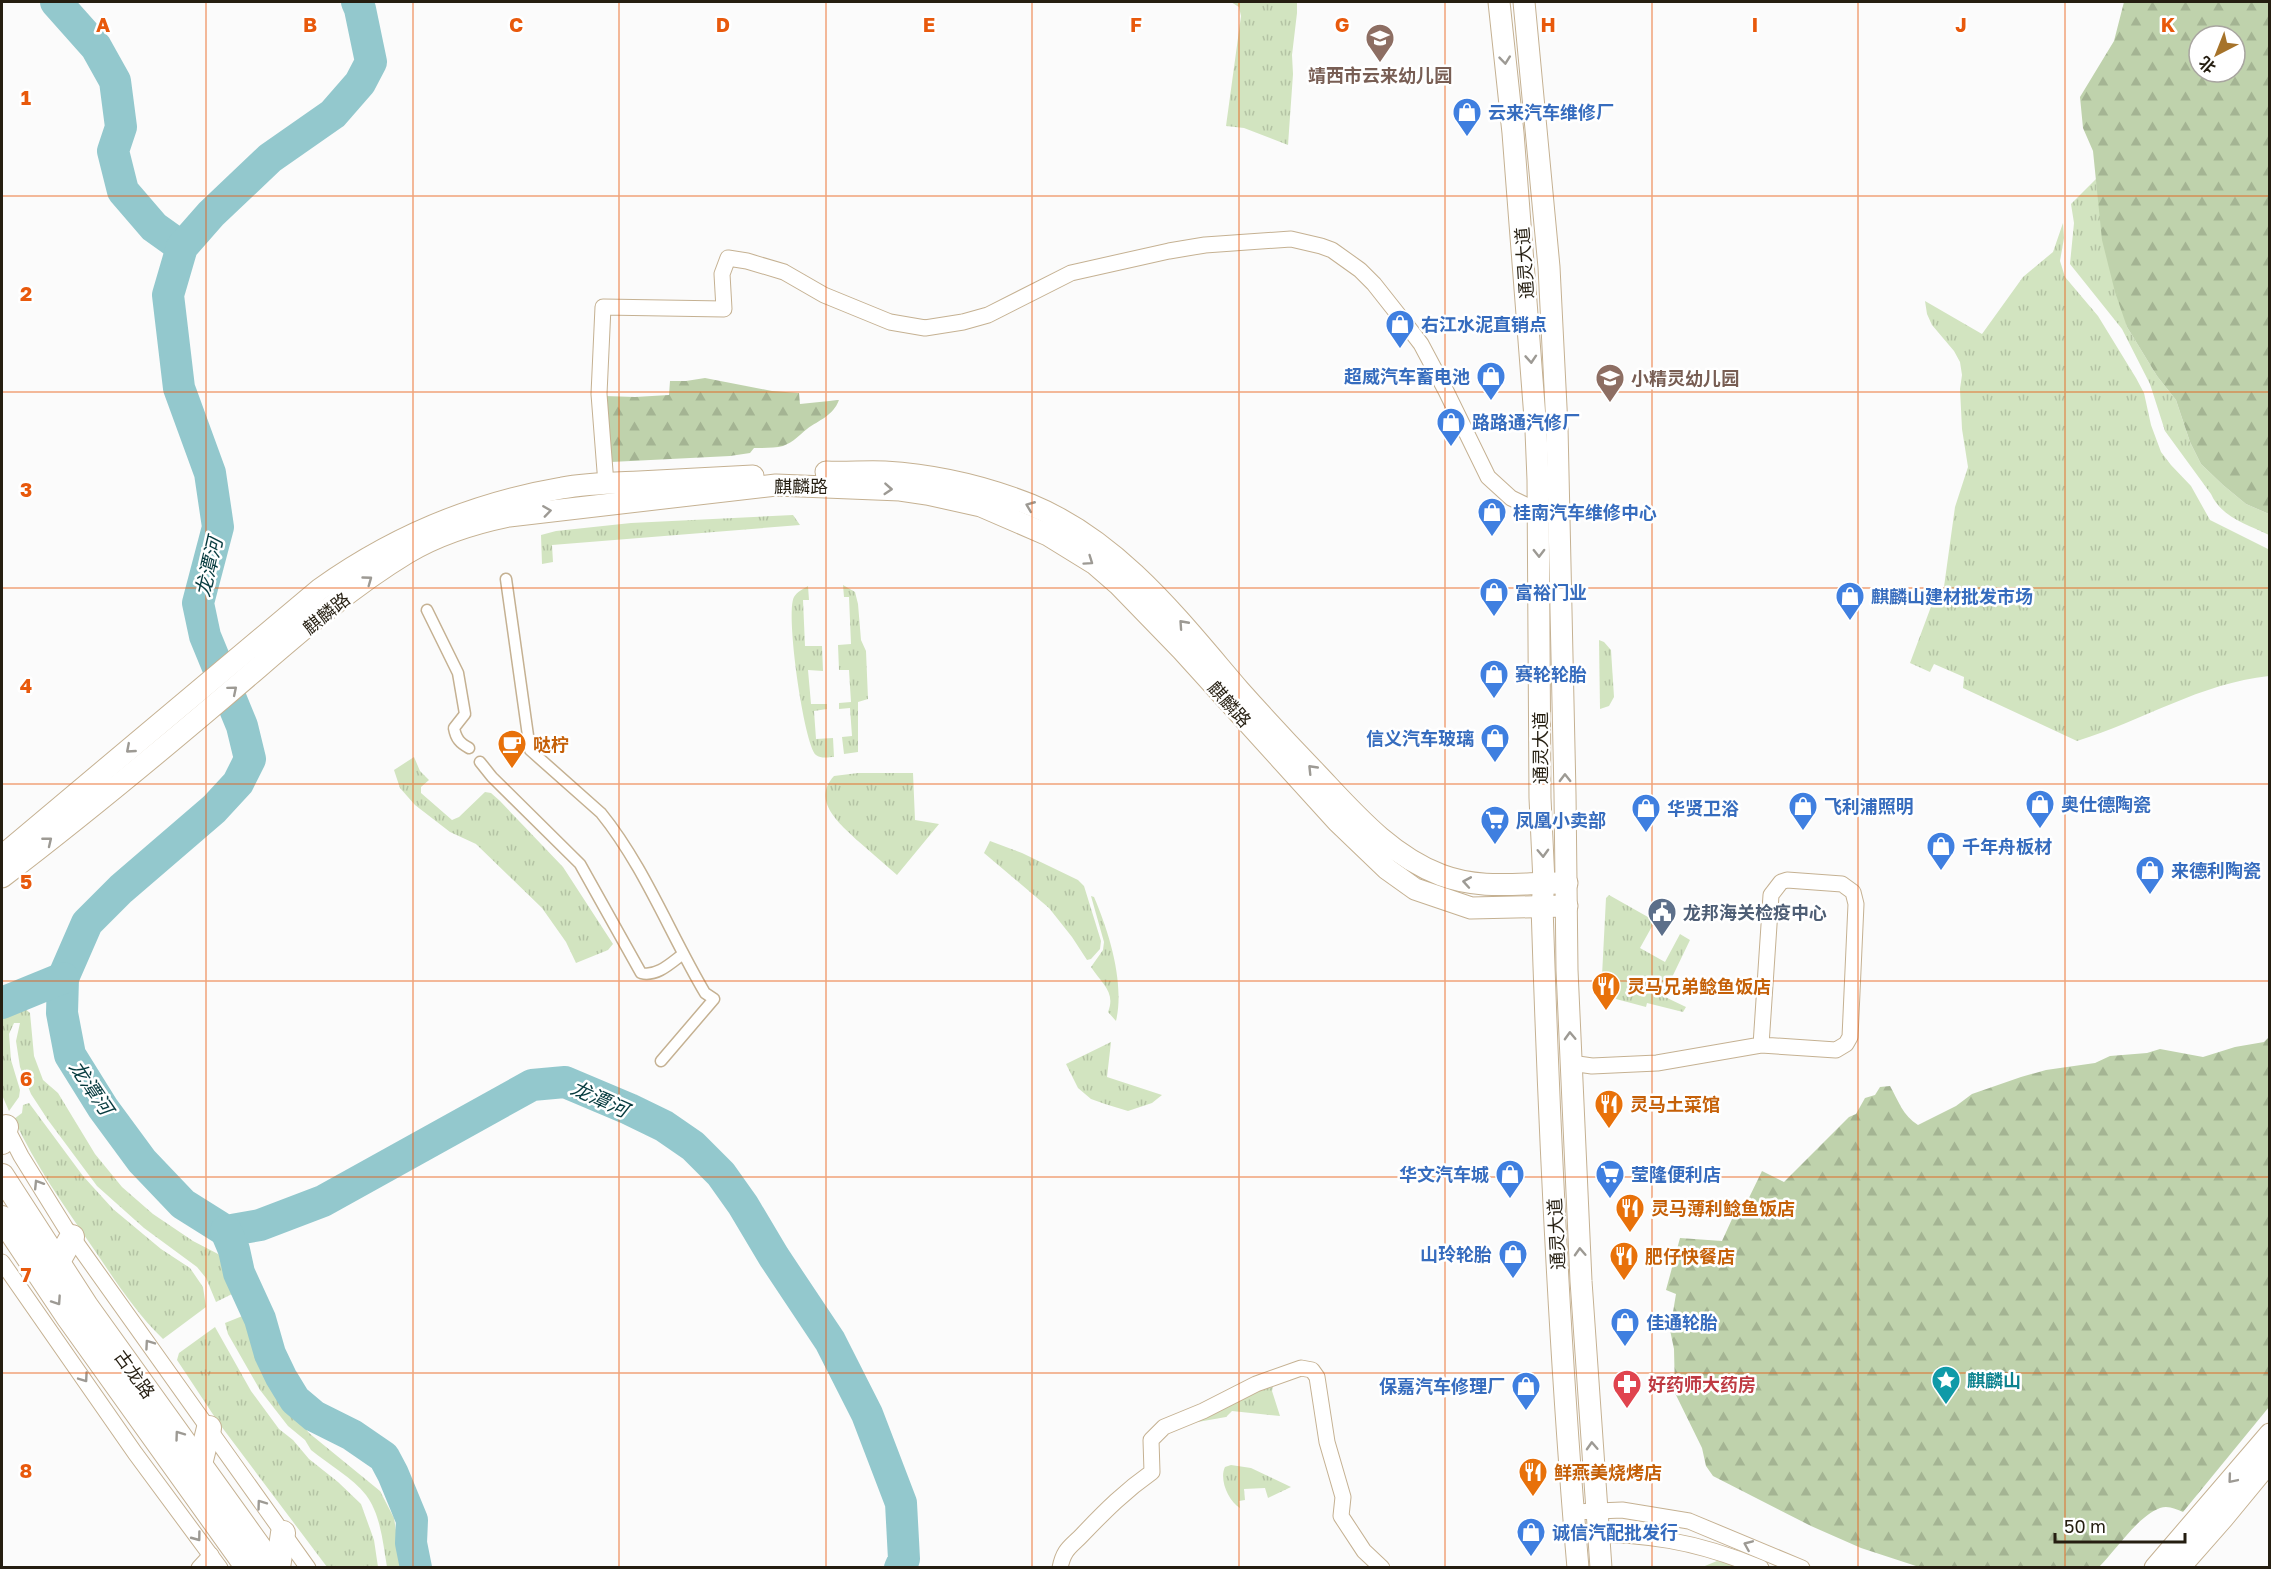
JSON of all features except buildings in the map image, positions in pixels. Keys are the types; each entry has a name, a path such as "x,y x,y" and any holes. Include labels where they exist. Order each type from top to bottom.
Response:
{"main road":[{"name":"通灵大道","path":"1499,2 1514,133 1536,431 1540,798 1544,882 1542,906 1548,1114 1566,1426 1578,1568"},
{"name":"通灵大道","path":"1524,2 1549,267 1554,370 1571,1063 1581,1281 1601,1568"},
{"name":"麒麟路","path":"2,856 248,648 341,574 432,525 493,505 564,488 807,472 884,472 978,487 1031,505 1080,532 1130,570 1155,593 1241,692 1372,832 1423,867 1463,882 1498,886 1544,882 1567,883"},
{"name":"麒麟路","path":"2,877 192,724 336,603 409,552 473,524 509,516 776,485 842,486 927,494 981,506 1027,525 1066,545 1102,571 1140,606 1338,822 1387,869 1415,889 1471,908 1567,906"},
{"name":"古龙路","path":"2,1176 57,1263 276,1568"},
{"name":"古龙路","path":"2,1218 69,1318 248,1568"},
{"path":"57,1263 72,1237"},
{"path":"200,1464 209,1428"},
{"path":"2155,1568 2270,1434"},
{"path":"2179,1568 2270,1461"},
{"path":"276,1568 283,1533"}],"street":[{"path":"606,484 599,394 603,307 724,309 722,274 728,258 784,272 824,295 890,322 925,328 963,322 988,315 1071,273 1169,250 1291,239 1332,250 1374,284 1421,344 1488,477 1511,498 1538,511"},
{"path":"506,579 530,750 601,813 609,823 634,862 705,993 714,999 661,1061"},
{"path":"427,610 458,673 465,714 454,728 455,736 460,744 469,748"},
{"path":"480,762 492,777 580,864 641,973 648,975 657,972 683,954"},
{"path":"1571,1063 1592,1066 1658,1063 1761,1045 1836,1050 1846,1044 1850,1037 1856,904 1853,892 1842,884 1787,880 1781,882 1771,895 1761,1045"},
{"path":"3,1129 72,1237 308,1568"},
{"path":"2,1262 135,1453 215,1561 199,1568"},
{"path":"1060,1568 1067,1549 1073,1542 1129,1488 1152,1472 1151,1440 1157,1431 1256,1384 1301,1368 1312,1370 1317,1377 1327,1442 1343,1497 1341,1516 1364,1551 1382,1568"},
{"path":"1574,1512 1639,1512 1689,1521 1802,1568"},
{"path":"1575,1534 1656,1537 1687,1542 1721,1552 1761,1568"}],"green space":[{"path":"1231,2 1297,2 1288,145 1244,128 1226,126 1241,16 1239,7"},
{"path":"2124,2 2269,2 2269,514 2246,504 2201,464 2190,442 2176,400 2157,376 2127,327 2115,292 2102,240 2093,151 2083,128 2080,97 2114,41"},
{"path":"2096,179 2127,327 2157,376 2176,400 2190,442 2201,464 2246,504 2269,514 2269,535 2228,515 2216,502 2165,431 2150,384 2122,329 2070,264 2074,223 2071,204"},
{"path":"2063,223 2064,238 2060,261 2065,277 2098,316 2136,378 2144,393 2151,425 2161,452 2191,486 2210,520 2270,550 2269,676 2219,686 2077,741 1963,688 1964,677 1934,664 1930,672 1910,663 1932,604 1940,600 1943,594 1955,507 1968,467 1962,429 1960,362 1954,351 1932,325 1925,301 1982,334 2023,277 2053,252"},
{"path":"705,378 772,391 799,393 800,404 839,400 829,414 783,446 754,448 750,453 730,456 611,462 605,396 669,395 670,381"},
{"path":"793,515 800,525 552,545 553,562 542,564 541,535 556,531 631,523"},
{"path":"843,585 855,592 858,604 861,640 866,651 868,699 858,702 858,752 844,754 842,737 852,736 850,708 839,709 839,703 851,702 849,670 839,670 838,645 851,644 849,597 844,597"},
{"path":"808,586 809,600 803,600 805,646 822,646 823,671 808,670 811,704 827,704 827,709 814,711 816,739 833,738 834,757 816,755 811,746 801,705 794,651 792,608 795,595"},
{"path":"1599,640 1611,650 1614,697 1609,706 1600,709"},
{"path":"414,757 420,771 429,780 421,787 421,793 452,820 459,817 485,792 491,793 500,801 563,867 613,944 608,950 576,963 566,942 542,908 476,844 450,832 415,805 400,788 394,770"},
{"path":"858,773 913,773 915,820 939,824 897,875 836,820 827,803 828,785 834,776"},
{"path":"990,841 1022,853 1078,880 1084,886 1101,941 1100,949 1091,959 1087,960 1049,908 984,853"},
{"path":"1609,895 1655,921 1640,948 1665,962 1680,934 1690,940 1663,996 1686,1007 1683,1012 1647,1003 1646,1007 1601,995 1606,898"},
{"path":"1091,896 1094,897 1100,911 1114,958 1118,991 1116,1021 1108,1012 1109,993 1091,967 1103,950 1104,942"},
{"path":"22,1006 30,1013 34,1056 43,1080 58,1093 95,1154 122,1187 153,1214 193,1241 220,1255 228,1263 238,1286 236,1292 216,1302 206,1278 197,1267 144,1228 97,1186 31,1094 20,1067 16,1041 20,1023 14,1023 9,1034 11,1060 20,1090 19,1097 9,1111 2,1095 2,1016"},
{"path":"2269,1037 2269,1407 2183,1512 2166,1507 2151,1512 2135,1526 2099,1567 1916,1566 1861,1548 1811,1526 1713,1476 1706,1466 1702,1448 1675,1393 1674,1349 1670,1330 1676,1294 1666,1290 1680,1238 1722,1241 1737,1208 1744,1208 1762,1171 1784,1182 1849,1117 1856,1114 1865,1098 1875,1095 1880,1087 1890,1086 1905,1112 1918,1125 1956,1106 1972,1094 2046,1070 2095,1063 2110,1056 2147,1053 2160,1049 2203,1057 2235,1047 2264,1042"},
{"path":"1111,1042 1107,1077 1162,1095 1152,1103 1128,1111 1091,1099 1078,1088 1066,1064"},
{"path":"29,1103 83,1176 113,1209 161,1249 190,1268 203,1287 206,1307 163,1339 143,1318 117,1284 31,1153 14,1119 22,1113 23,1105"},
{"path":"245,1315 253,1324 258,1352 272,1377 274,1387 309,1433 380,1491 394,1518 402,1567 387,1567 378,1521 366,1495 347,1477 311,1450 305,1440 288,1426 260,1390 228,1334 225,1323"},
{"path":"215,1327 251,1391 279,1429 293,1440 309,1459 361,1504 374,1540 378,1567 327,1567 218,1422 177,1360 179,1353"},
{"path":"1273,1387 1272,1391 1280,1416 1232,1411 1226,1417 1192,1423 1262,1389"},
{"path":"1231,1465 1251,1468 1291,1487 1268,1498 1265,1488 1244,1489 1245,1500 1239,1501 1240,1508 1232,1500 1224,1483 1223,1472 1225,1467"},
{"path":"1717,1561 1732,1563 1744,1568 1700,1568"}],"waterway":[{"path":"56,2 96,47 115,81 121,127 113,151 123,191 154,227 182,247"},
{"name":"龙潭河","path":"357,2 371,62 360,83 333,114 270,158 211,214 182,247 168,295 179,388 210,473 218,527 198,603 205,636 242,726 250,759 238,783 214,809 121,889 87,923 63,978 62,1013 70,1055 103,1108 142,1161 183,1204 226,1231 260,1225 323,1201 532,1085 565,1082 664,1126 693,1146 721,1174 830,1341 867,1414 901,1503 904,1559 900,1568"},
{"path":"2,1003 63,978"},
{"path":"226,1231 234,1250 239,1273 260,1319 270,1354 295,1400 314,1416 352,1435 384,1457 412,1520 411,1543 416,1568"}],"place":[{"name":"靖西市云来幼儿园","path":"1380,64"},
{"name":"云来汽车维修厂","path":"1467,138"},
{"name":"右江水泥直销点","path":"1400,350"},
{"name":"超威汽车蓄电池","path":"1491,402"},
{"name":"小精灵幼儿园","path":"1610,404"},
{"name":"路路通汽修厂","path":"1451,448"},
{"name":"桂南汽车维修中心","path":"1492,538"},
{"name":"富裕门业","path":"1494,618"},
{"name":"麒麟山建材批发市场","path":"1850,622"},
{"name":"赛轮轮胎","path":"1494,700"},
{"name":"信义汽车玻璃","path":"1495,764"},
{"name":"哒柠","path":"512,770"},
{"name":"奥仕德陶瓷","path":"2040,830"},
{"name":"飞利浦照明","path":"1803,832"},
{"name":"华贤卫浴","path":"1646,834"},
{"name":"凤凰小卖部","path":"1495,846"},
{"name":"千年舟板材","path":"1941,872"},
{"name":"来德利陶瓷","path":"2150,896"},
{"name":"龙邦海关检疫中心","path":"1662,938"},
{"name":"灵马兄弟鲶鱼饭店","path":"1606,1012"},
{"name":"灵马土菜馆","path":"1609,1130"},
{"name":"华文汽车城","path":"1510,1200"},
{"name":"莹隆便利店","path":"1610,1200"},
{"name":"灵马薄利鲶鱼饭店","path":"1630,1234"},
{"name":"山玲轮胎","path":"1513,1280"},
{"name":"肥仔快餐店","path":"1624,1282"},
{"name":"佳通轮胎","path":"1625,1348"},
{"name":"麒麟山","path":"1946,1406"},
{"name":"好药师大药房","path":"1627,1410"},
{"name":"保嘉汽车修理厂","path":"1526,1412"},
{"name":"鲜燕美烧烤店","path":"1533,1498"},
{"name":"诚信汽配批发行","path":"1531,1558"}]}
